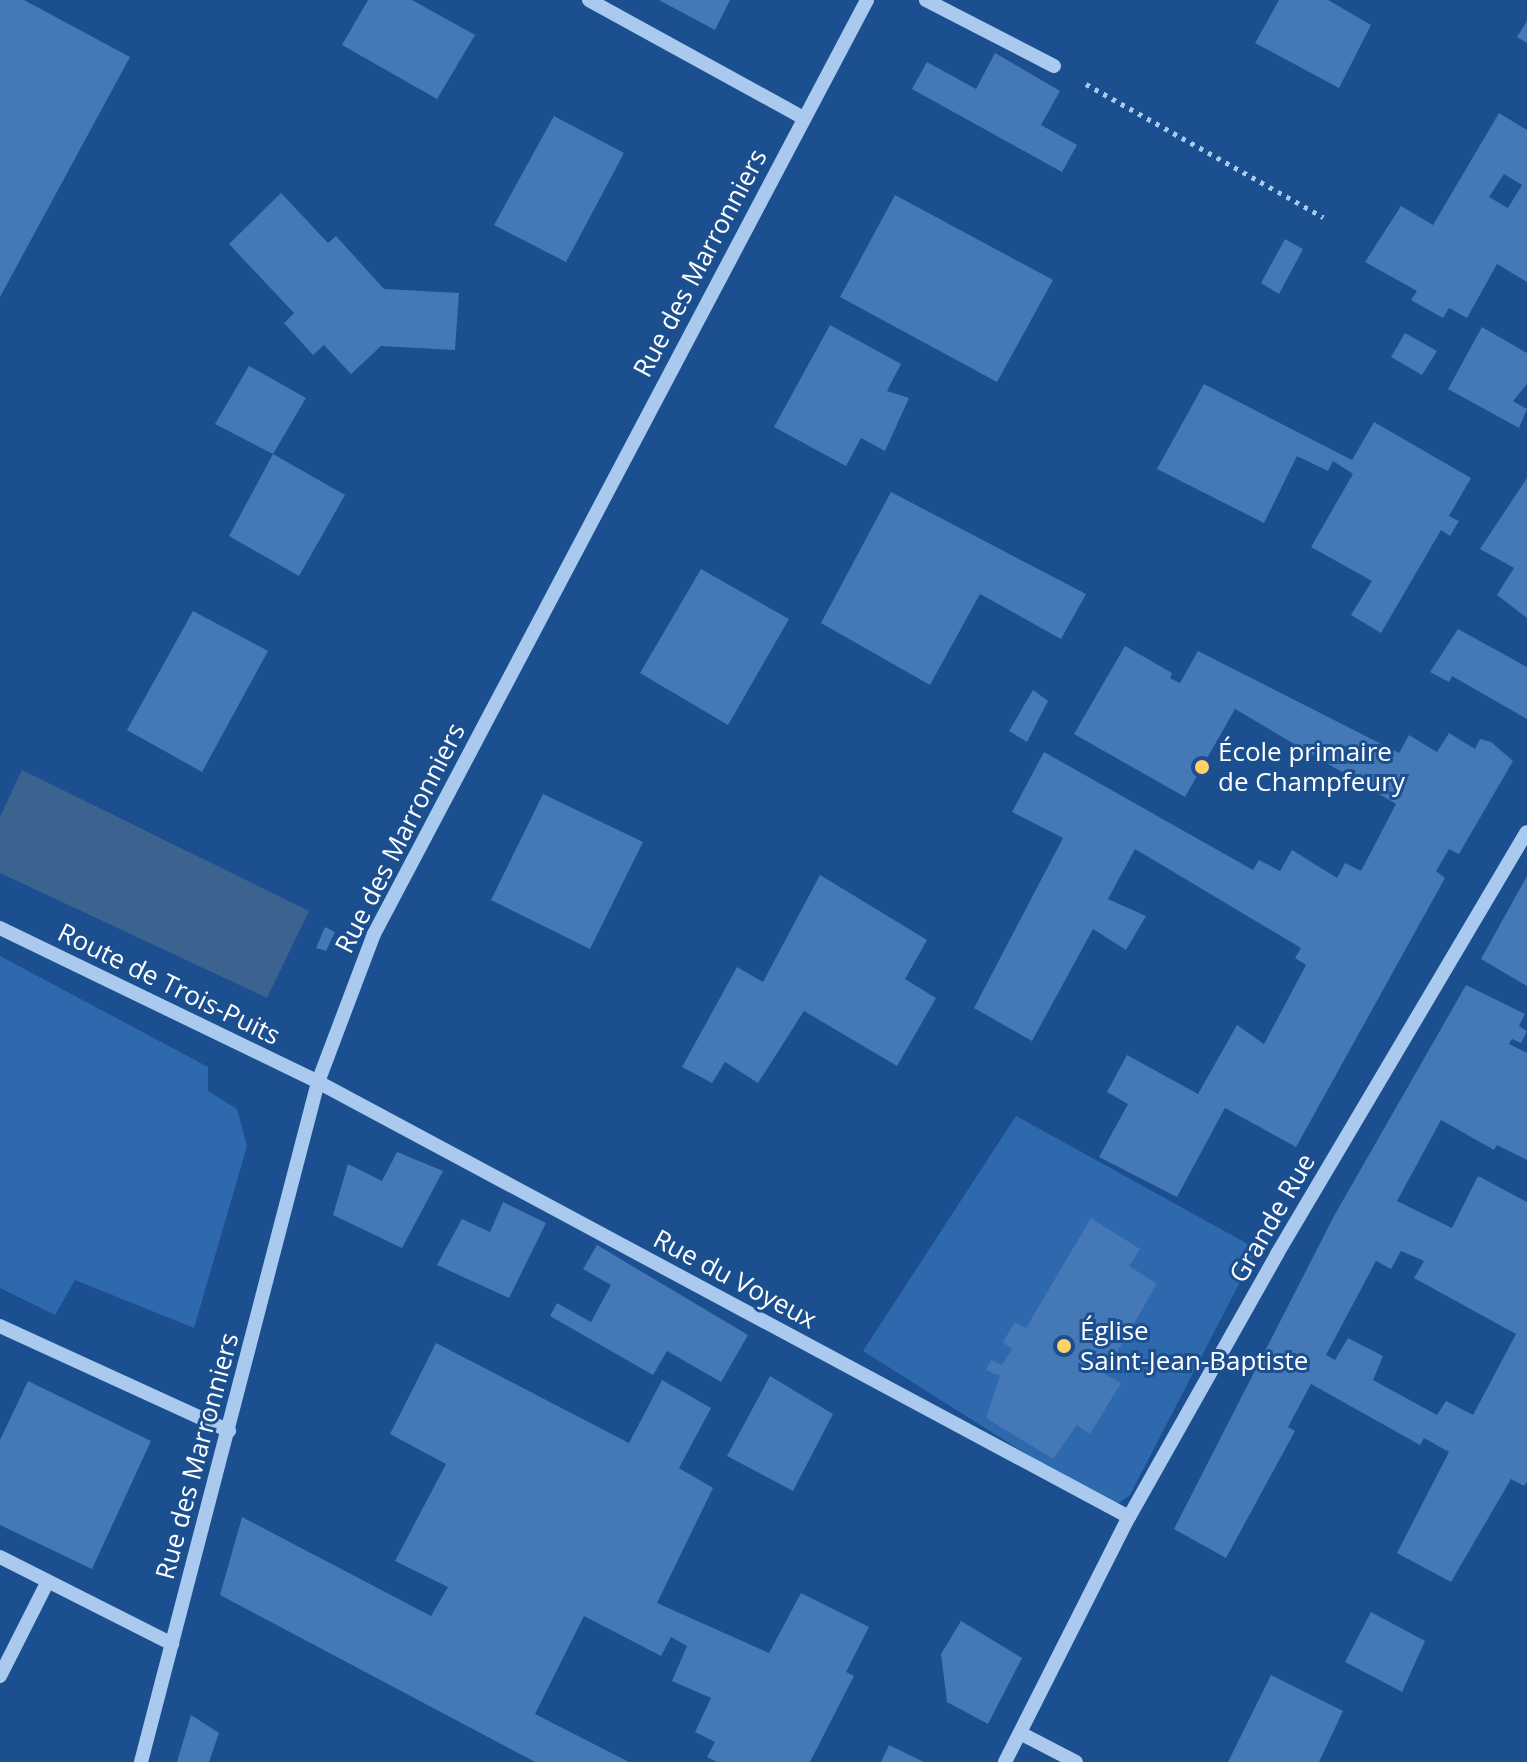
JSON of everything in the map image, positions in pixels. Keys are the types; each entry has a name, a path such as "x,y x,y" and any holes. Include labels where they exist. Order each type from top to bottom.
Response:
{"street":[{"path":"589,0 804,118"},
{"name":"Rue des Marronniers","path":"141,1762 318,1082 374,934 867,0"},
{"path":"926,0 1054,66"},
{"name":"Grande Rue","path":"1005,1762 1129,1517 1277,1254 1527,832"},
{"name":"Route de Trois-Puits","path":"0,928 318,1082"},
{"name":"Rue du Voyeux","path":"318,1082 1129,1517"},
{"path":"0,1326 229,1431"},
{"path":"0,1557 172,1644"},
{"path":"0,1676 48,1581"},
{"path":"1020,1733 1076,1762"}],"path":[{"path":"1054,66 1323,217"}],"shaded area":[{"path":"22,770 309,911 267,998 0,873 0,817"},
{"path":"0,956 208,1067 208,1091 237,1109 247,1146 194,1328 75,1280 55,1315 0,1288"},
{"path":"1016,1116 1257,1249 1130,1495 1112,1508 863,1351"}],"building":[{"path":"0,0 24,0 130,57 0,297"},
{"path":"368,0 412,0 475,35 437,99 342,45"},
{"path":"659,0 730,0 715,30"},
{"path":"1279,0 1328,0 1371,25 1339,88 1255,43"},
{"path":"1527,21 1527,43 1517,37"},
{"path":"995,53 1060,91 1041,125 1077,145 1062,172 912,89 927,62 976,89"},
{"path":"1499,113 1527,130 1527,282 1497,264 1467,318 1449,308 1443,318 1411,300 1417,291 1365,262 1401,206 1433,225","holes":["1504,174 1522,185 1508,208 1489,197"]},
{"path":"554,116 624,153 566,262 494,225"},
{"path":"281,193 328,243 336,236 384,289 459,293 455,350 381,346 351,374 324,345 313,355 284,323 294,313 229,244"},
{"path":"895,195 1053,280 997,382 840,297"},
{"path":"1285,239 1303,249 1279,294 1261,283"},
{"path":"830,325 901,364 887,391 909,398 885,451 861,438 846,466 774,427"},
{"path":"1482,327 1527,353 1527,384 1513,401 1527,409 1519,428 1448,389"},
{"path":"1405,333 1437,351 1422,375 1391,357"},
{"path":"249,366 306,398 273,454 215,424"},
{"path":"1204,384 1352,460 1374,422 1471,478 1449,516 1459,521 1450,536 1441,530 1381,633 1351,615 1372,581 1311,547 1353,474 1333,461 1328,471 1297,456 1264,523 1157,469"},
{"path":"273,454 345,495 299,576 229,536"},
{"path":"1527,478 1527,618 1497,595 1514,568 1480,549"},
{"path":"891,492 1086,594 1061,639 980,594 930,685 821,623"},
{"path":"701,569 789,619 728,725 640,673"},
{"path":"193,611 268,651 202,772 127,730"},
{"path":"1458,629 1527,667 1527,719 1452,676 1449,682 1430,672"},
{"path":"1125,646 1172,673 1170,678 1180,683 1198,651 1399,753 1409,735 1437,752 1449,733 1475,749 1480,739 1491,742 1513,761 1459,854 1449,849 1436,871 1445,878 1296,1147 1225,1108 1177,1197 1099,1157 1128,1104 1107,1092 1127,1055 1198,1094 1237,1025 1264,1044 1306,965 1295,958 1301,948 1135,849 1108,899 1146,916 1126,950 1093,929 1032,1041 974,1008 1063,838 1012,812 1044,752 1253,870 1259,860 1280,871 1292,850 1337,878 1345,863 1361,871 1396,804 1235,709 1185,797 1074,734"},
{"path":"1033,690 1048,701 1027,742 1009,731"},
{"path":"543,794 643,842 590,949 491,900"},
{"path":"820,875 927,940 905,979 936,998 897,1066 804,1011 758,1083 725,1062 712,1083 682,1067 737,967 763,982"},
{"path":"1527,876 1527,986 1481,959"},
{"path":"325,927 335,932 326,951 316,948"},
{"path":"1466,985 1525,1014 1519,1026 1527,1031 1521,1043 1512,1039 1509,1044 1527,1053 1527,1160 1497,1145 1494,1150 1441,1120 1397,1201 1452,1228 1478,1176 1527,1202 1527,1482 1524,1486 1511,1479 1451,1582 1397,1553 1449,1452 1424,1438 1420,1445 1311,1384 1288,1427 1295,1431 1226,1558 1174,1529 1334,1216","holes":["1401,1251 1424,1261 1414,1278 1516,1334 1473,1415 1446,1401 1437,1415 1373,1380 1383,1356 1348,1338 1335,1360 1326,1355 1376,1261 1391,1269"]},
{"path":"397,1152 443,1171 402,1248 333,1215 348,1164 382,1181"},
{"path":"503,1202 546,1223 509,1298 437,1265 462,1219 490,1232"},
{"name":"Église Saint-Jean-Baptiste","path":"1091,1218 1140,1249 1129,1266 1157,1284 1104,1374 1121,1383 1090,1434 1077,1425 1053,1459 986,1418 1000,1376 986,1370 991,1360 1002,1365 1012,1349 1003,1342 1015,1322 1026,1328"},
{"path":"597,1245 748,1335 721,1382 667,1351 653,1375 550,1316 557,1303 591,1322 611,1285 583,1269"},
{"path":"436,1343 629,1443 662,1380 711,1408 679,1468 713,1488 657,1603 769,1653 801,1593 869,1627 846,1672 854,1676 810,1762 717,1762 707,1757 715,1742 695,1732 711,1698 672,1681 687,1646 671,1637 661,1656 584,1616 535,1714 629,1762 535,1762 220,1595 242,1517 431,1616 448,1587 395,1561 446,1464 390,1434"},
{"path":"770,1376 833,1414 793,1491 727,1456"},
{"path":"28,1381 151,1441 92,1569 0,1525 0,1440"},
{"path":"1371,1612 1425,1641 1402,1692 1345,1662"},
{"path":"961,1621 1022,1658 988,1724 947,1702 941,1654"},
{"path":"1271,1675 1343,1711 1319,1762 1228,1762"},
{"path":"191,1715 219,1733 209,1762 177,1762"},
{"path":"889,1745 924,1762 881,1762"}],"place":[{"name":"École primaire de Champfeury","path":"1202,767"},
{"name":"Église Saint-Jean-Baptiste","path":"1064,1346"}]}
